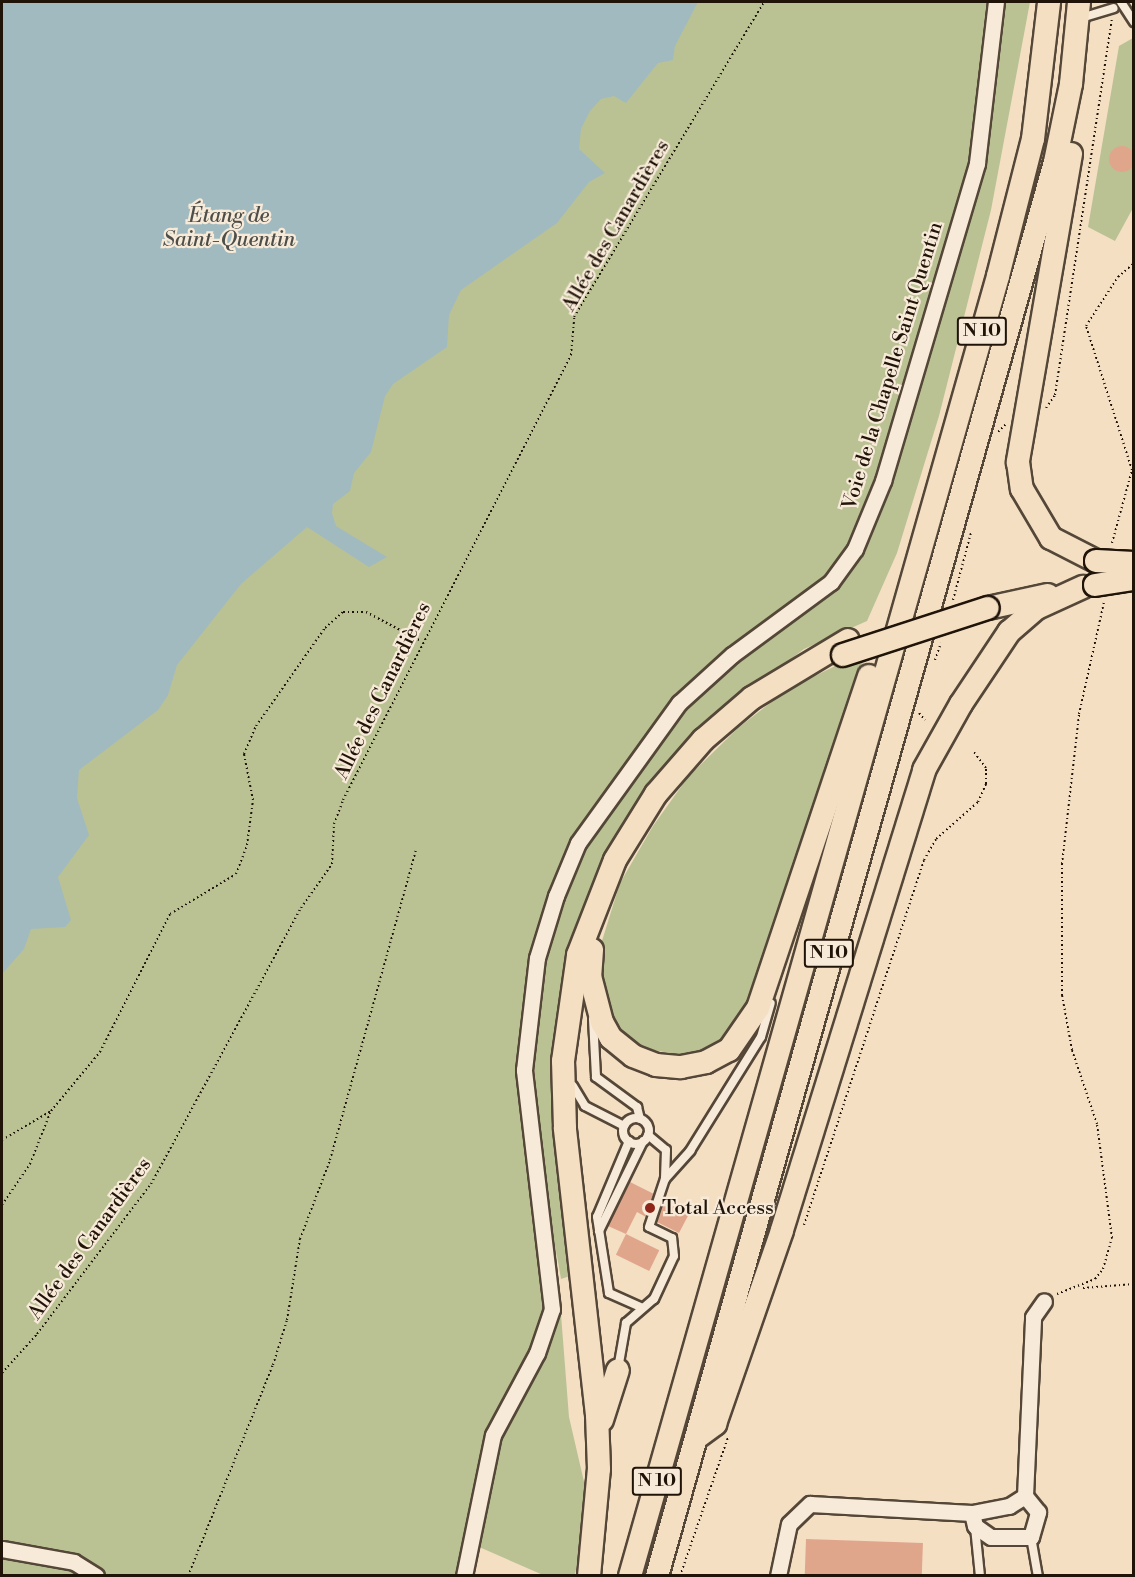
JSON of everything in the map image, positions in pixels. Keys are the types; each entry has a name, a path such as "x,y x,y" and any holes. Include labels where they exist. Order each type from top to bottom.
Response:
{"main road":[{"name":"N 10","path":"630,1575 1033,139 1049,2"},
{"name":"N 10","path":"657,1575 1055,162 1071,84 1078,10"},
{"path":"1071,84 1080,100 1018,462 1022,489 1051,538 1098,576 1134,579"},
{"path":"696,1438 715,1424 726,1392 924,770 961,704 1009,632 1037,608 1098,576 1134,563"},
{"path":"589,1575 595,1544 598,1436 565,1128 563,1057 578,955 592,913 615,860 656,794 703,740 752,698 845,647 990,602 1134,568"},
{"path":"845,647 754,709 709,749 664,803 605,905 592,951 594,1003 611,1038 633,1056 656,1065 706,1062 729,1050 747,1030 792,906 869,674 889,656"},
{"path":"598,1436 618,1370"}],"street":[{"name":"Voie de la Chapelle Saint Quentin","path":"464,1575 493,1435 537,1353 552,1310 524,1071 537,958 556,896 578,843 679,703 732,655 831,582 855,549 883,481 977,163 996,2"},
{"path":"973,1519 991,1537 1031,1537 1038,1512 1025,1496 1033,1317 1044,1301"},
{"path":"778,1575 789,1524 810,1504 973,1519 1009,1506 1025,1496"},
{"path":"2,1549 74,1562 96,1575"}],"lane":[{"path":"1120,2 1134,22"},
{"path":"1078,10 1114,8"},
{"path":"665,1179 690,1151 761,1037 784,959 792,906"},
{"path":"594,1003 596,1077 637,1107 640,1119 647,1124 646,1138 599,1232"},
{"path":"563,1057 574,1092 585,1106 624,1126 629,1141 600,1206 599,1232 609,1293 642,1308"},
{"path":"624,1126 640,1119"},
{"path":"618,1370 626,1323 654,1299 674,1256 672,1238 649,1227 665,1179 666,1150 646,1138 629,1141"},
{"path":"973,1519 980,1575"},
{"path":"1031,1537 1038,1575"}],"path":[{"name":"Allée des Canardières","path":"2,1373 151,1184 295,919 332,864 334,824 343,800 421,640 571,355 574,317 764,2"},
{"path":"1042,411 1055,395 1114,8"},
{"path":"1079,1288 1104,1269 1111,1224 1097,1124 1072,1050 1062,995 1062,864 1098,576 1132,470 1086,326 1118,277 1134,263"},
{"path":"995,437 1003,424 1016,422"},
{"path":"952,604 972,526"},
{"path":"2,1205 30,1164 51,1111 100,1052 170,914 236,874 247,845 253,800 244,754 256,726 325,628 343,612 366,612 421,640"},
{"path":"932,668 943,637"},
{"path":"917,710 925,720"},
{"path":"802,1228 924,860 936,839 978,802 986,784 986,768 973,751"},
{"path":"188,1575 273,1365 287,1320 300,1239 330,1160 416,850"},
{"path":"2,1140 51,1111"},
{"path":"1044,1301 1079,1288 1134,1284"},
{"path":"680,1575 732,1426"}],"green space":[{"path":"2,2 1030,2 991,210 939,416 897,553 867,621 804,649 696,732 657,777 570,971 576,1274 561,1279 556,1250 569,1417 588,1499 575,1575 543,1575 470,1543 464,1575 2,1576"},
{"path":"1133,38 1133,208 1115,241 1088,227 1119,46"},
{"path":"866,651 789,897 738,1028 715,1046 687,1056 647,1049 628,1037 616,1021 602,994 596,960 620,883 653,826 688,777 738,728 788,689"}],"water":[{"name":"Étang de Saint-Quentin","path":"2,2 698,2 675,46 673,60 658,63 626,103 614,96 601,99 590,111 581,129 579,149 605,173 589,182 557,223 461,290 449,315 447,347 393,384 385,396 371,452 354,473 350,491 333,504 332,513 336,526 387,557 369,567 307,527 241,584 177,665 168,695 158,710 79,770 77,798 89,835 58,877 71,920 65,927 31,929 24,949 2,974"}],"building":[{"path":"1122,146 1131,150 1135,159 1131,168 1122,172 1113,168 1109,159 1113,150"},
{"path":"630,1182 654,1194 646,1217 637,1212 626,1234 608,1226"},
{"path":"665,1199 690,1212 679,1233 657,1222"},
{"path":"626,1234 659,1250 649,1271 616,1255"},
{"path":"806,1539 923,1543 922,1576 805,1575"}],"place":[{"name":"Total Access","path":"650,1208"}]}
